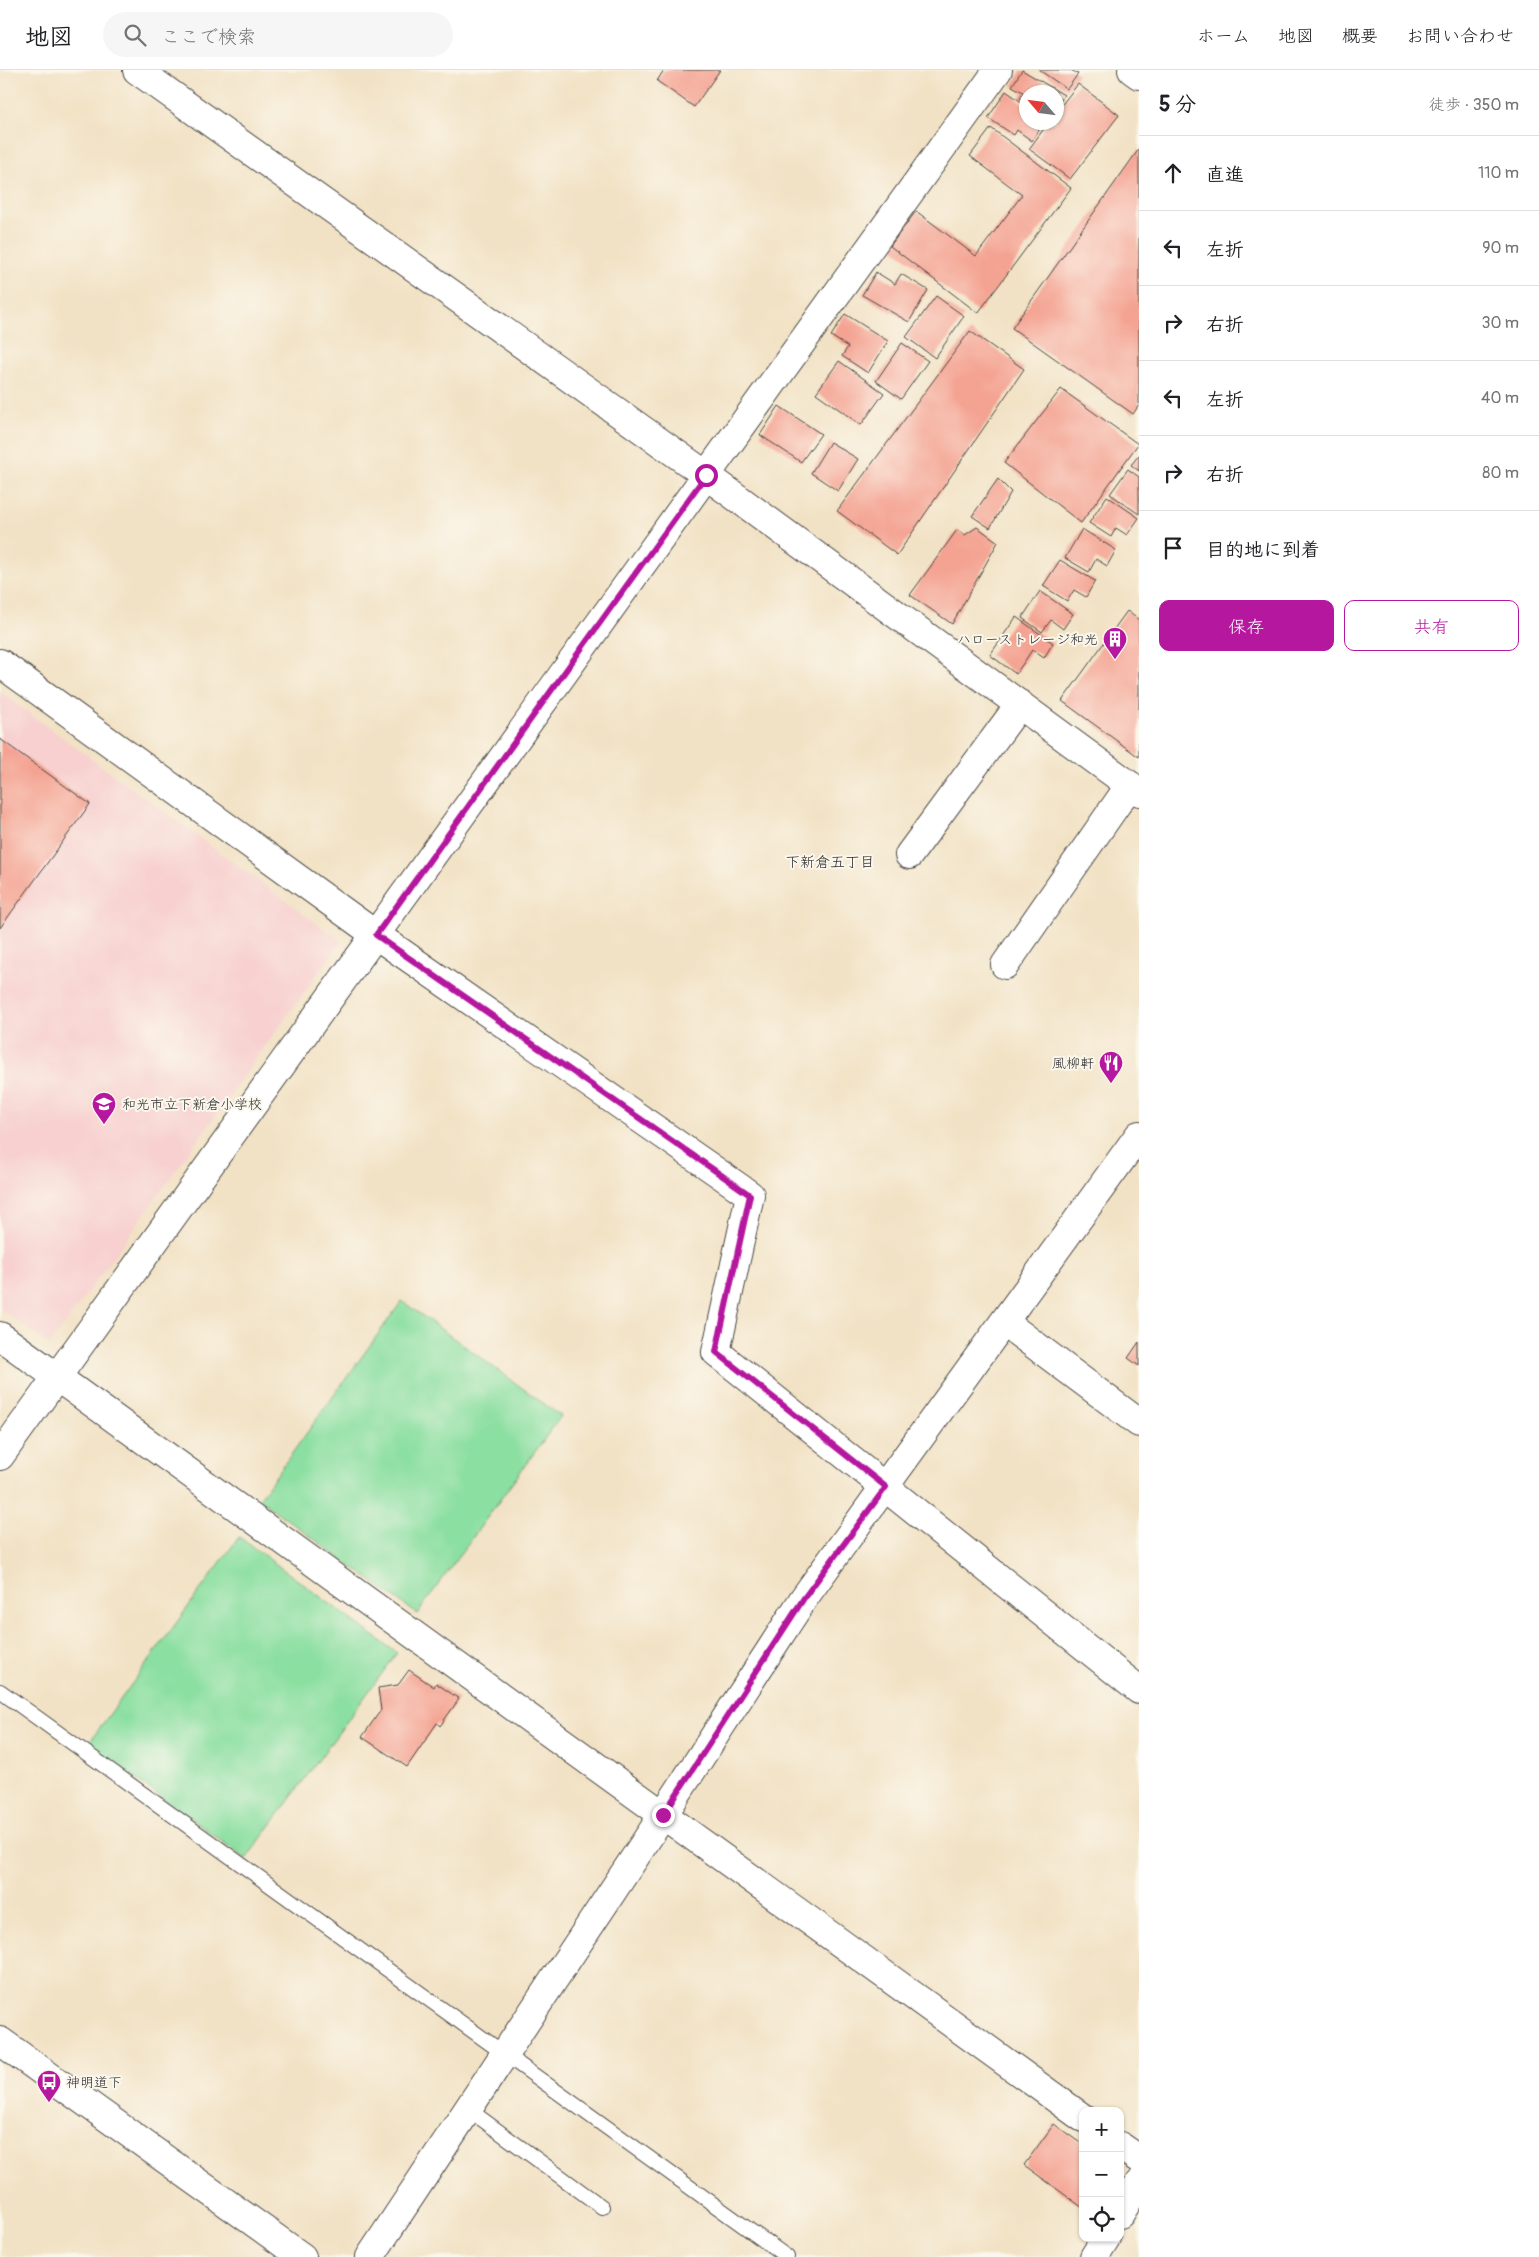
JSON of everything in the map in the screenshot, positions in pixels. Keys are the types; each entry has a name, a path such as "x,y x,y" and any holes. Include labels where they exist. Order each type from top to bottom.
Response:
{"street":[{"path":"137,70 706,475 1135,788 1004,965"},
{"path":"0,1456 998,70"},
{"path":"1132,70 1139,75"},
{"path":"0,663 376,935 750,1195 716,1352 1139,1690"},
{"path":"909,856 1020,704"},
{"path":"370,2257 663,1815 804,1598 1139,1135"},
{"path":"1004,1322 1139,1423"},
{"path":"0,1336 1079,2115"},
{"path":"0,2041 302,2257"},
{"path":"1124,2149 1139,2159"},
{"path":"1124,2207 1139,2183"},
{"path":"1094,2257 1103,2242"}],"lane":[{"path":"0,1691 787,2257"},
{"path":"468,2109 602,2207"}],"shaded area":[{"name":"和光市立下新倉小学校","path":"0,692 341,941 50,1345 0,1309"}],"green space":[{"path":"402,1301 561,1416 417,1614 259,1499"},
{"path":"239,1537 397,1653 246,1859 88,1744"}],"building":[{"path":"664,70 720,70 694,107 657,81"},
{"path":"1022,70 1047,85 1019,85 1019,90 1012,86"},
{"path":"1039,70 1071,70 1078,74 1067,89 1064,85"},
{"path":"1078,84 1119,115 1070,179 1029,149 1043,130 1064,130 1064,102"},
{"path":"1006,91 1019,100 1019,130 1039,130 1032,141 1017,130 1014,135 988,118"},
{"path":"991,128 1071,188 978,313 890,246 916,211 976,256 1022,195 970,156"},
{"path":"1139,149 1139,405 1133,414 1012,328"},
{"path":"876,272 895,284 901,274 928,290 909,322 862,295"},
{"path":"936,296 964,316 935,358 906,337"},
{"path":"845,314 888,341 868,373 842,356 848,347 831,336"},
{"path":"970,331 1024,369 897,555 837,511"},
{"path":"902,343 928,361 901,399 876,381"},
{"path":"839,361 884,393 861,425 816,393"},
{"path":"1061,389 1138,444 1081,523 1004,463"},
{"path":"779,406 821,434 801,462 760,435"},
{"path":"830,442 858,459 838,491 811,473"},
{"path":"1139,455 1139,471 1131,465"},
{"path":"1128,469 1139,477 1139,514 1110,494"},
{"path":"998,479 1011,492 990,528 972,516"},
{"path":"1107,496 1139,518 1127,535 1116,528 1111,537 1089,523"},
{"path":"977,527 998,542 952,624 910,595 957,530 965,535"},
{"path":"1082,529 1116,550 1107,566 1096,559 1089,572 1065,558"},
{"path":"1060,560 1095,581 1086,597 1074,590 1067,601 1043,586"},
{"path":"1040,591 1073,614 1063,629 1051,620 1042,632 1022,618"},
{"name":"ハローストレージ和光","path":"1127,611 1139,620 1139,757 1062,701"},
{"path":"1016,617 1053,643 1044,658 1032,650 1016,674 990,655"},
{"path":"0,739 90,804 0,928"},
{"path":"1139,1342 1139,1366 1128,1358"},
{"path":"409,1670 434,1687 436,1683 459,1699 440,1726 437,1723 407,1767 362,1737 381,1710 378,1688 398,1685"},
{"path":"1054,2124 1079,2142 1079,2205 1024,2165"}],"place":[{"name":"ハローストレージ和光","path":"1115,660"},
{"name":"風柳軒","path":"1111,1084"},
{"name":"和光市立下新倉小学校","path":"104,1125"},
{"name":"神明道下","path":"49,2103"}],"district":[{"name":"下新倉五丁目","path":"830,862"}],"route":[{"path":"663,1815 804,1598 886,1487 716,1352 750,1195 376,935 706,475"}]}
